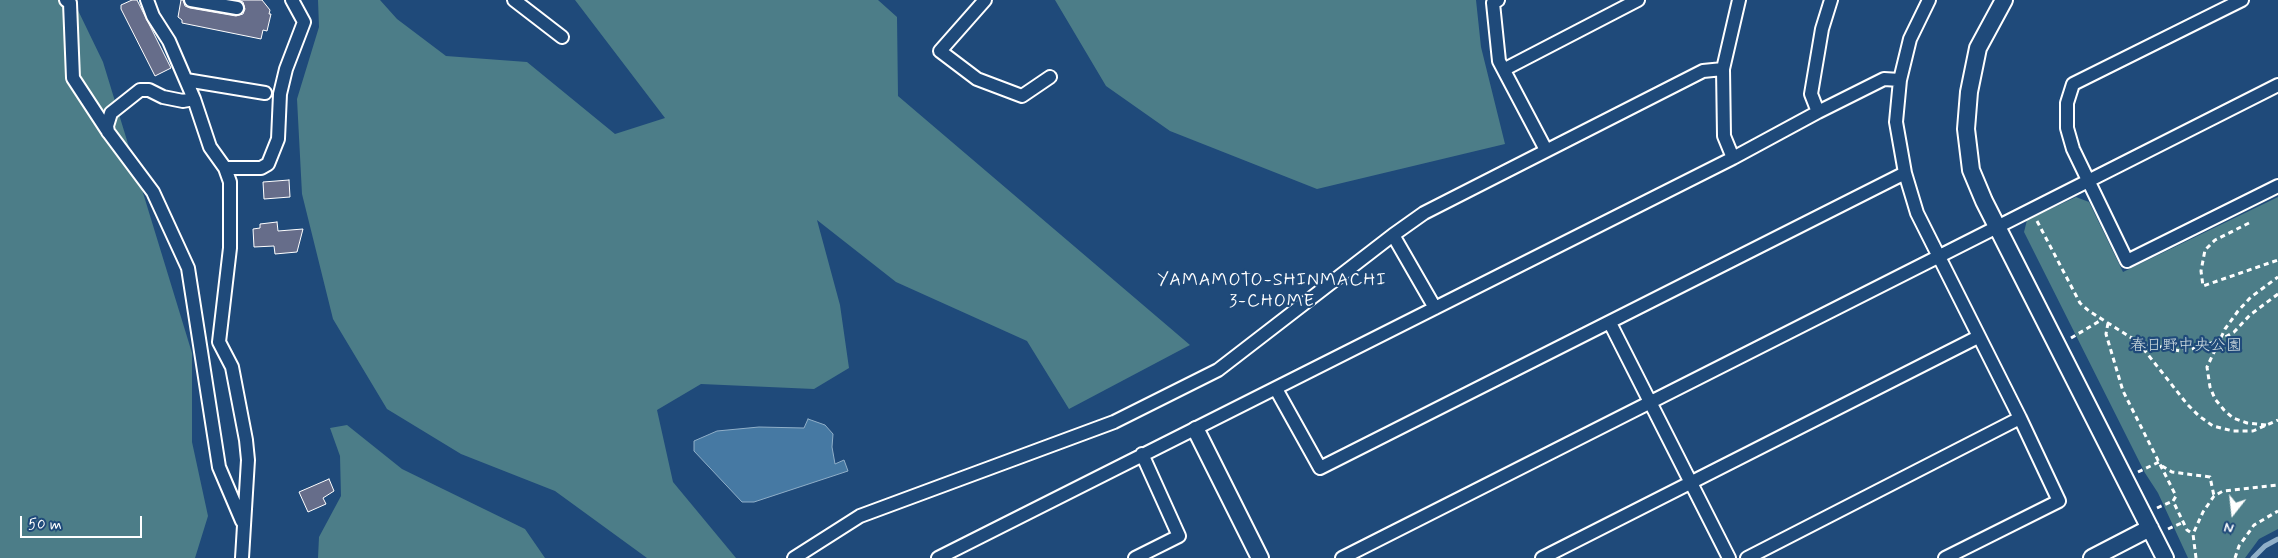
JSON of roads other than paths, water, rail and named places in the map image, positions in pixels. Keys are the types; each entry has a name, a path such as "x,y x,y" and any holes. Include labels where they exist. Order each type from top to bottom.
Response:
{"street":[{"path":"66,0 70,3 73,78 109,134 153,192 188,268 219,466 243,523"},
{"path":"147,0 153,16 169,41 194,98 210,147 225,168 230,182 232,197 230,248 219,342 232,367 246,440 248,460 242,558"},
{"path":"191,0 237,8"},
{"path":"225,168 261,168 268,164 278,139 280,94 286,69 304,22 292,0"},
{"path":"514,0 562,37"},
{"path":"985,0 940,51 977,79 1022,96 1050,77"},
{"path":"1498,0 1493,3 1499,61 1505,69 1546,150"},
{"path":"1505,69 1638,0"},
{"path":"1734,158 1724,136 1722,69 1738,0"},
{"path":"1818,112 1811,94 1822,29 1831,0"},
{"path":"1929,0 1910,39 1900,80 1896,122 1905,173 1916,213 2020,418 2059,501 1945,558"},
{"path":"2004,0 1978,48 1969,92 1966,129 1971,170 1984,201 2165,558"},
{"path":"2242,0 2073,84 2066,103 2067,128 2073,149 2127,261 2278,186"},
{"path":"794,558 860,516 1114,422 1218,370 1393,234 1424,213 1703,71 1722,69"},
{"path":"938,558 1734,158 1818,112 1884,79 1900,80"},
{"path":"186,80 265,93"},
{"path":"1342,558 1362,553 1650,403 2278,85"},
{"path":"109,134 107,126 111,113 140,90 149,90 163,97 183,100 194,98"},
{"path":"1276,389 1320,468 1905,173"},
{"path":"1393,234 1435,308"},
{"path":"1610,323 1729,558"},
{"path":"1542,558 1978,337"},
{"path":"1747,558 2020,418"},
{"path":"1196,430 1260,558"},
{"path":"1135,558 1179,536 1142,454"},
{"path":"2092,558 2150,528"}],"water":[{"path":"808,419 825,425 833,434 832,447 835,464 844,460 848,471 754,502 742,502 694,451 694,441 717,431 759,427 804,428"}],"waterway":[{"path":"2253,558 2265,546 2278,539"}],"district":[{"name":"YAMAMOTO-SHINMACHI 3-CHOME","path":"1272,291"}],"park label":[{"name":"春日野中央公園","path":"2186,347"}]}
